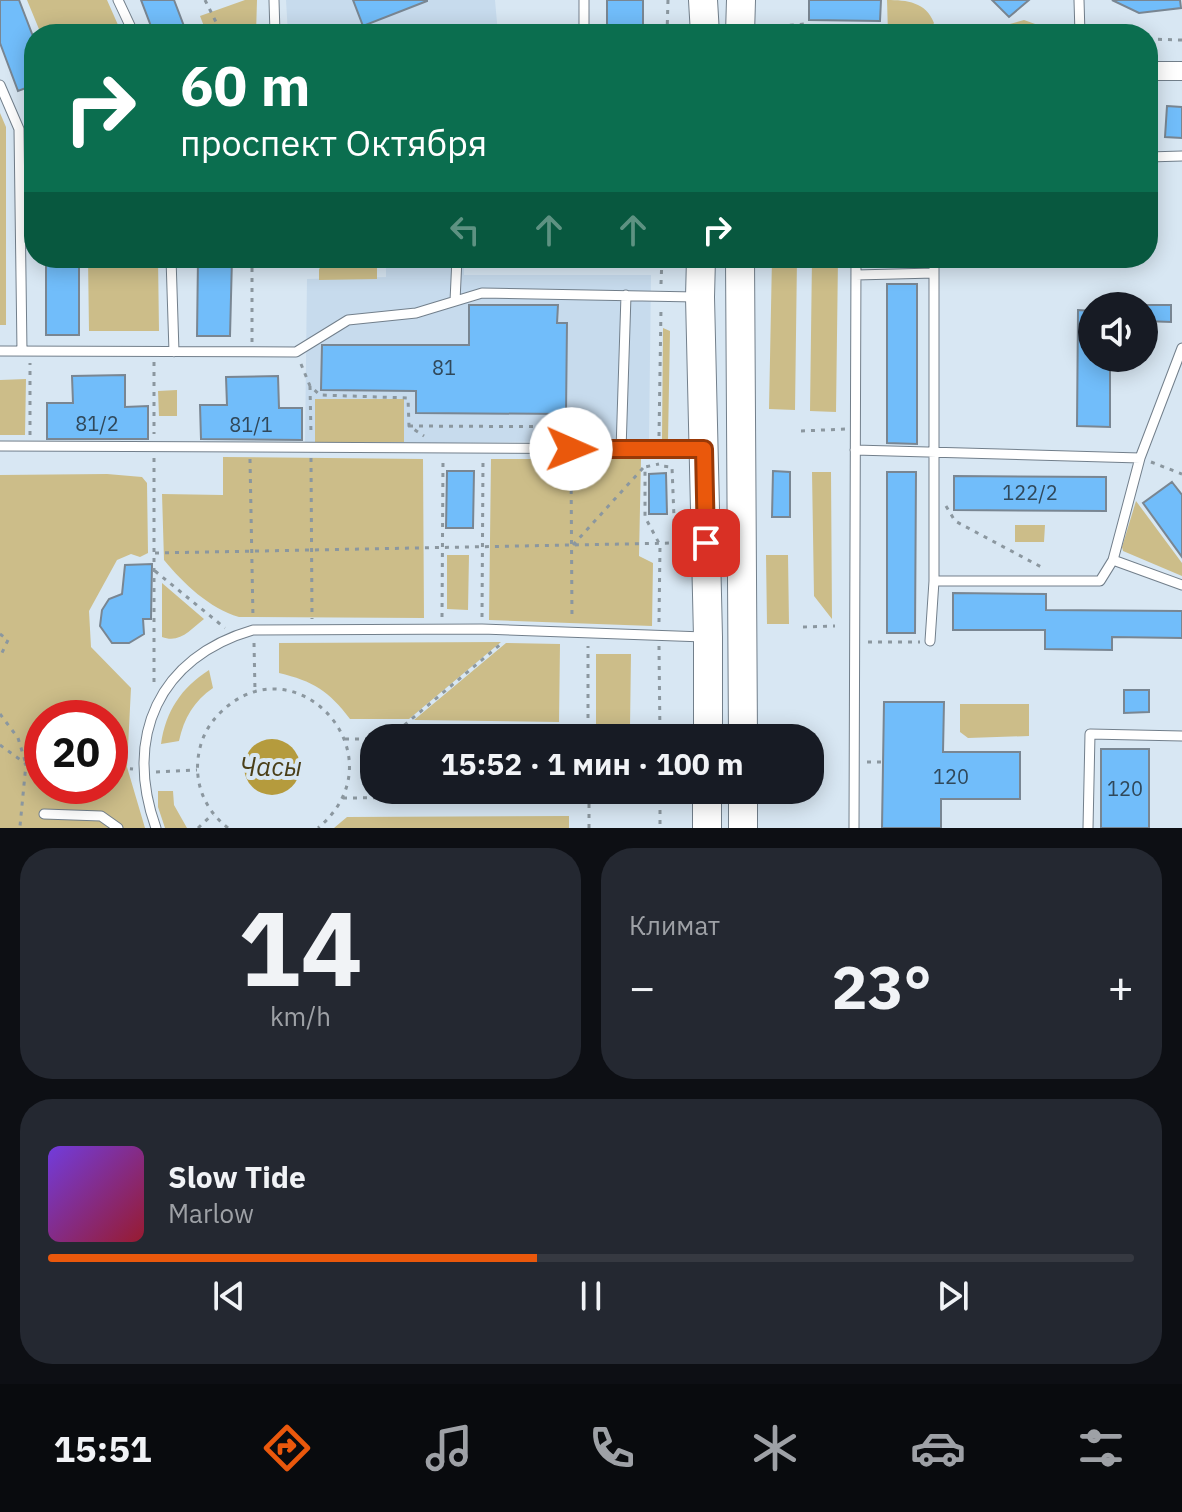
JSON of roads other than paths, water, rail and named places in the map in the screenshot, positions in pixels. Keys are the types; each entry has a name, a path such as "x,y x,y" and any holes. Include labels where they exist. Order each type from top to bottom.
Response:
{"main road":[{"path":"703,0 704,24"},
{"path":"741,0 748,24"},
{"path":"701,268 708,724"},
{"path":"740,268 743,724"},
{"path":"707,804 707,828"},
{"path":"743,804 743,828"}],"street":[{"path":"1158,71 1182,71"}],"lane":[{"path":"118,0 129,24"},
{"path":"274,0 275,24"},
{"path":"584,0 584,24"},
{"path":"1079,0 1080,24"},
{"path":"0,85 19,129 26,351"},
{"path":"1158,157 1182,156"},
{"path":"171,268 174,352"},
{"path":"455,301 457,268"},
{"path":"854,828 856,268"},
{"path":"930,641 934,581 934,268"},
{"path":"856,275 934,273"},
{"path":"0,351 296,352 348,320 416,313 482,293 700,297"},
{"path":"621,450 626,295"},
{"path":"934,581 1100,581 1113,560 1140,458 1182,348"},
{"path":"0,446 704,449"},
{"path":"855,450 1140,458"},
{"path":"1113,560 1182,585"},
{"path":"156,828 145,773 146,739 154,706 189,660 234,635 253,630 482,629 708,637"},
{"path":"1088,828 1090,734 1182,736"},
{"path":"44,814 101,816 118,828"}],"water":[{"name":"Часы","path":"272,739 292,747 300,767 292,787 272,795 252,787 244,767 252,747"}]}
